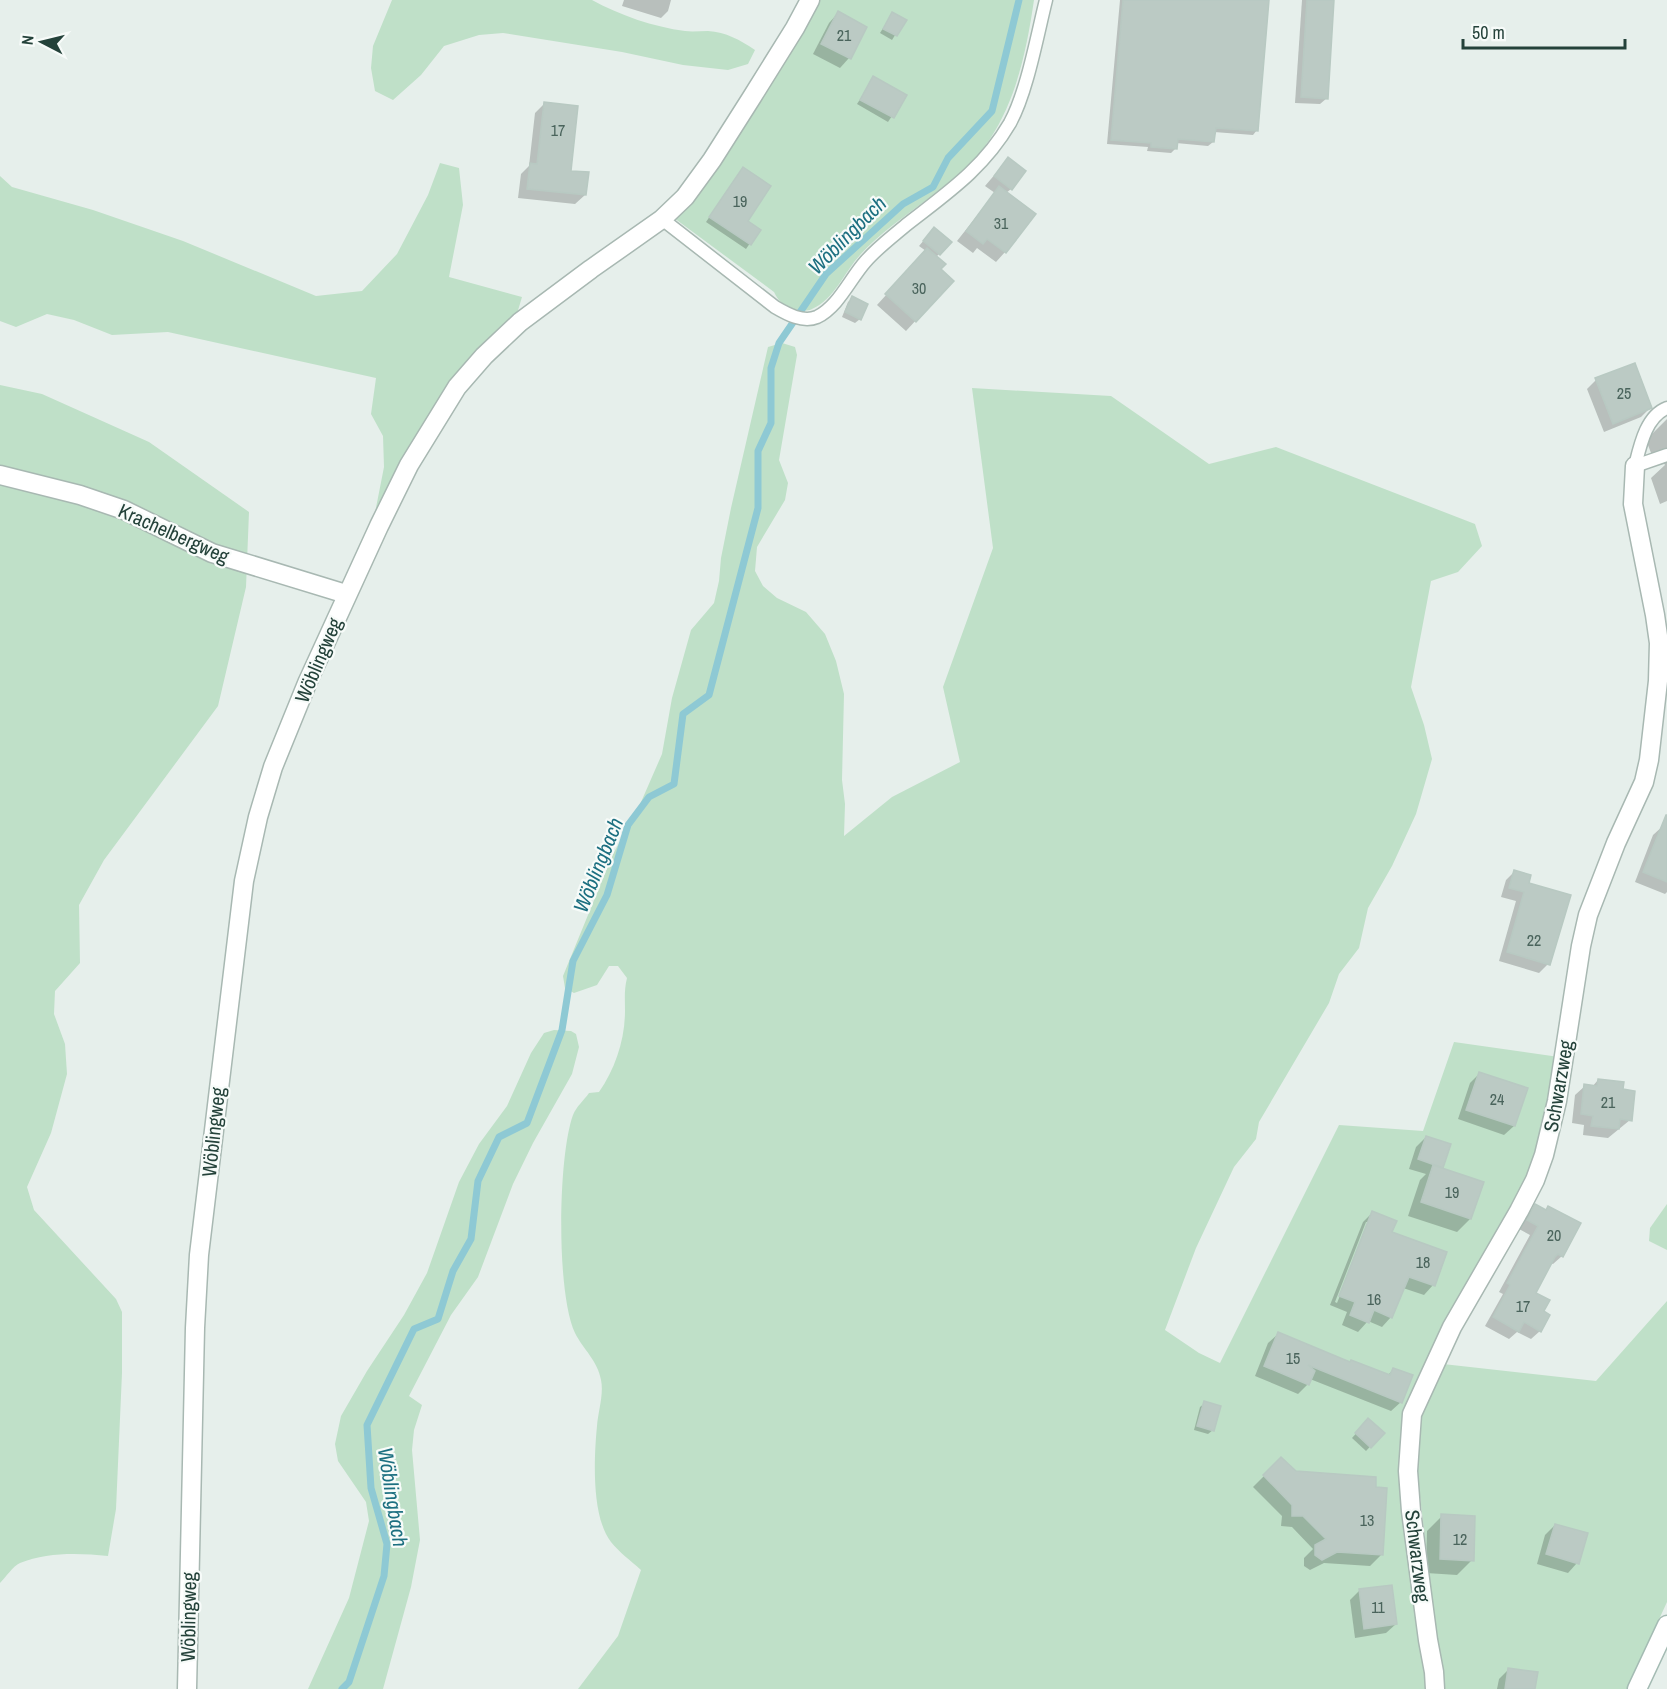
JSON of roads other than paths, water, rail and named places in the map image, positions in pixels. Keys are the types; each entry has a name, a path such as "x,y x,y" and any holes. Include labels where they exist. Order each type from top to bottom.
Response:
{"street":[{"name":"Wöblingweg","path":"187,1689 195,1328 199,1255 244,881 258,817 273,767 346,594 409,465 457,387 484,356 520,322 662,219 685,197 712,160 795,28 810,0"},
{"name":"Schwarzweg","path":"1435,1689 1408,1471 1412,1414 1452,1327 1519,1211 1538,1172 1553,1125 1581,946 1588,915 1616,843 1644,782 1649,760 1659,652 1655,615 1633,504 1635,466"},
{"name":"Krachelbergweg","path":"0,475 80,495 124,510 212,553 346,594"},
{"path":"1637,1689 1667,1625"}],"lane":[{"path":"662,219 746,286 789,315 808,320 819,316 831,307 866,261 881,246 967,177 996,145 1011,120 1022,92 1047,0"},
{"path":"1635,466 1653,417 1667,408"},
{"path":"1635,466 1667,455"}],"waterway":[{"name":"Wöblingbach","path":"342,1689 349,1682 384,1576 387,1544 371,1488 367,1425 414,1329 438,1319 453,1271 471,1239 478,1181 499,1137 527,1123 562,1030 573,961 607,895 628,825 649,797 674,784 683,714 709,695 758,508 758,451 771,423 771,368 779,343 826,274 903,204 933,187 948,158 992,111 1019,0"}]}
